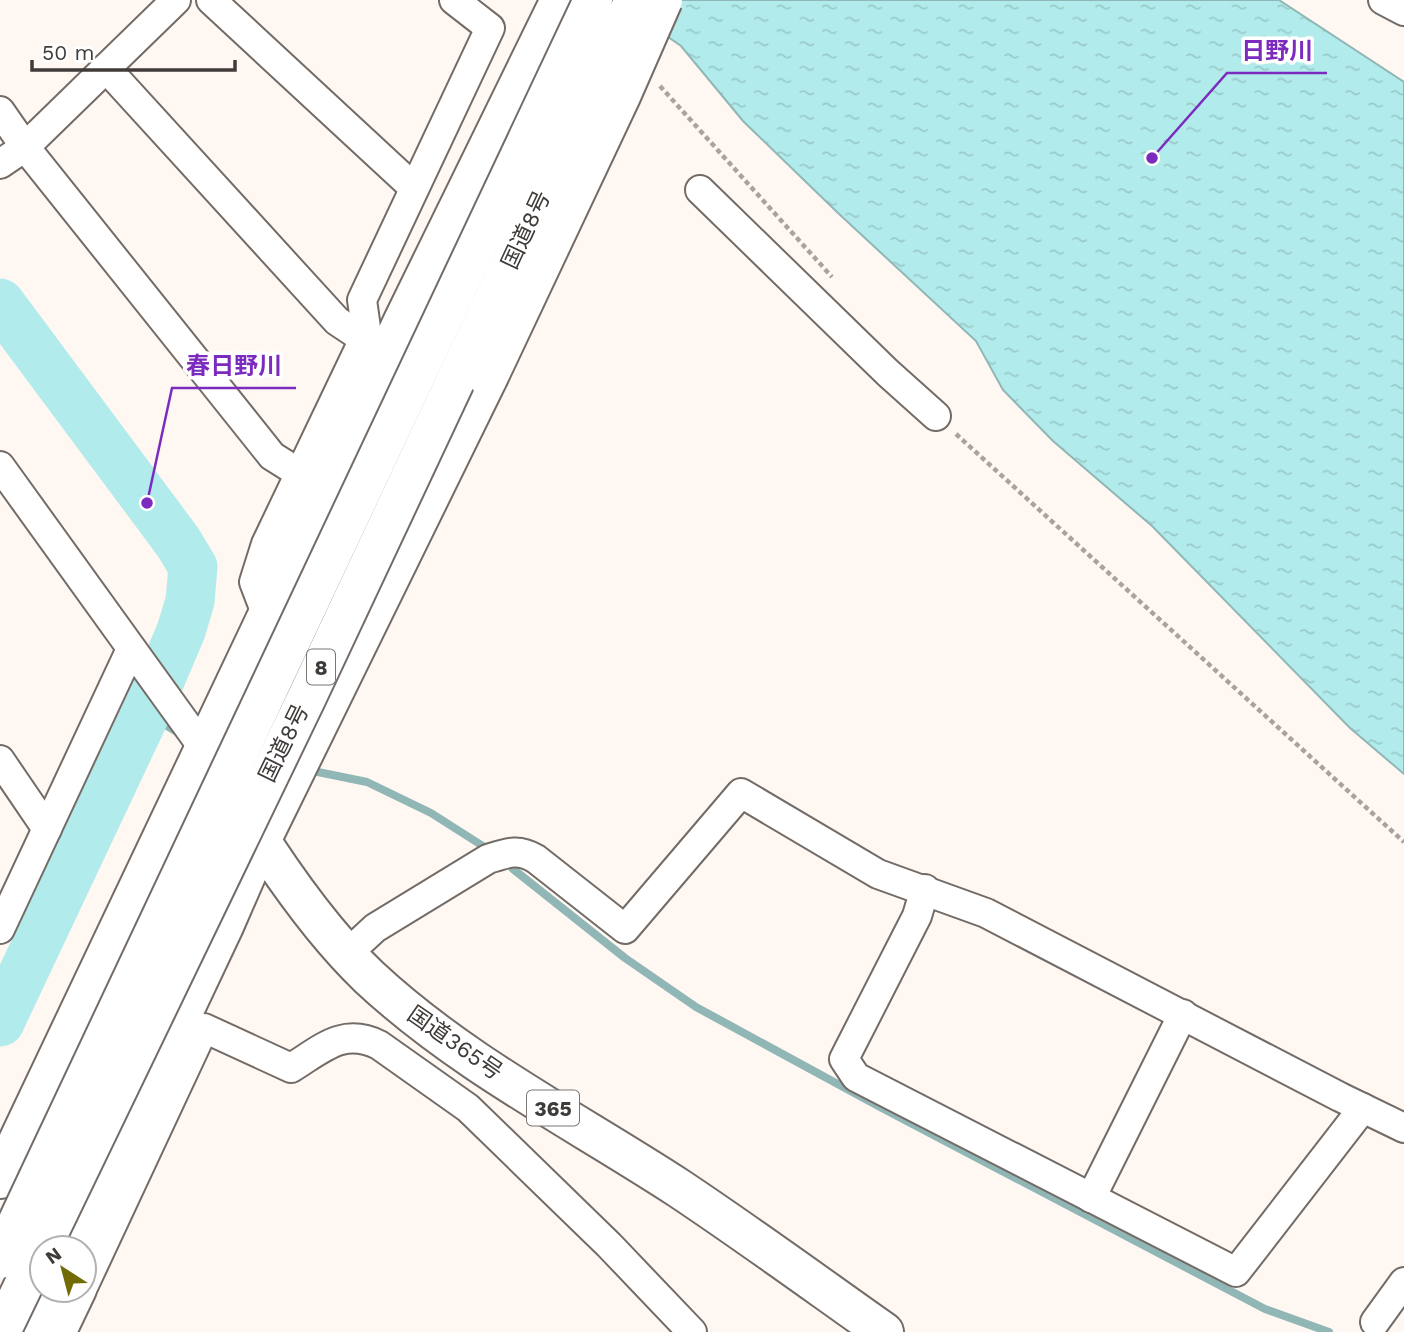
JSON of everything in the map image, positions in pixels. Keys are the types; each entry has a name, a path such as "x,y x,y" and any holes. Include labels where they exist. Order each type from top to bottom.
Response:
{"highway":[{"path":"0,1179 267,616 402,323 560,0"},
{"name":"国道8号","path":"0,1259 593,0"},
{"name":"国道8号","path":"1,1332 307,696 634,0"},
{"name":"8","path":"79,1234 224,926 261,841 488,379 621,96 663,0"},
{"name":"国道365号","path":"204,749 261,841 312,911 347,954 393,998 441,1036 681,1190 884,1332"},
{"path":"33,1332 46,1304"}],"street":[{"path":"0,164 25,147 176,0"},
{"path":"211,0 414,188"},
{"path":"267,616 254,582 265,544 364,339 366,328 362,299 490,28 454,0"},
{"path":"1383,0 1404,11"},
{"path":"106,68 337,321 364,339"},
{"path":"0,111 25,147 272,456 299,473"},
{"path":"700,190 888,373 936,416"},
{"path":"0,466 204,749"},
{"path":"0,929 131,649"},
{"path":"0,760 47,829"},
{"path":"347,954 375,928 488,859 508,852 524,852 536,859 625,929 741,793 878,874 986,913 1404,1128"},
{"path":"925,889 918,916 844,1059 856,1077 1236,1272 1363,1108"},
{"path":"1091,1198 1183,1014"},
{"path":"98,1256 204,1028 291,1068 334,1042 349,1037 367,1039 468,1108 609,1245 692,1332"},
{"path":"1375,1322 1404,1282"},
{"path":"62,1332 75,1304"}],"path":[{"path":"659,85 832,277"},
{"path":"936,416 1404,842"}],"water":[{"path":"615,0 1279,0 1404,82 1404,774 1350,728 1152,526 1053,441 1003,390 976,341 743,121 681,46"}],"waterway":[{"path":"0,303 178,542 193,567 190,601 181,631 150,704 0,1022"},
{"path":"150,704 164,724 182,735"},
{"path":"308,770 367,782 431,813 486,848"},
{"path":"513,869 625,958 696,1007 1265,1309 1329,1332"}],"place":[{"name":"日野川","path":"1152,158"},
{"name":"春日野川","path":"147,503"}]}
